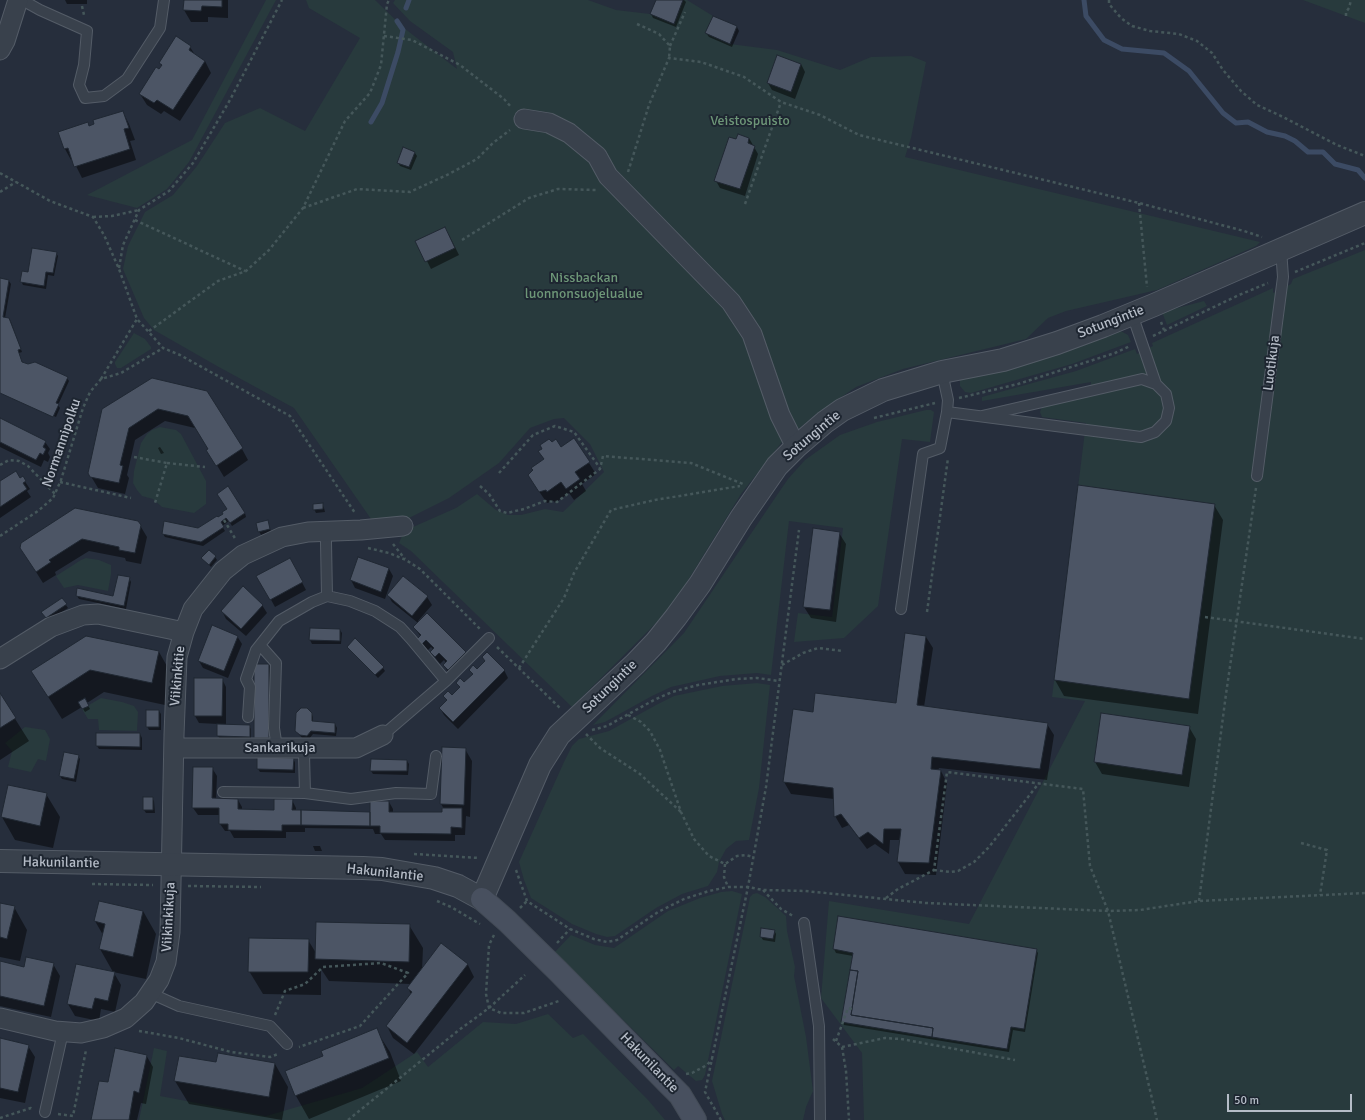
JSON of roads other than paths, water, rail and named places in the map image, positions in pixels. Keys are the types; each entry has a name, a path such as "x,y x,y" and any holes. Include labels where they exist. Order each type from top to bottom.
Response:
{"main road":[{"name":"Hakunilantie","path":"482,899 507,921 558,971 680,1095 695,1120"}],"street":[{"path":"0,50 5,41 18,0"},
{"path":"524,119 549,123 569,133 597,156 608,176 731,302 752,334 780,415 796,447"},
{"name":"Sotungintie","path":"482,899 540,765 559,735 635,664 672,622 700,584 741,518 777,466 825,422 860,400 883,390 942,372 1010,358 1064,341 1154,305 1365,214"},
{"name":"Viikinkitie","path":"171,865 177,658 184,632 193,609 223,571 243,555 282,537 308,532 361,530 403,526"},
{"path":"0,659 51,628 83,615 98,614 184,632"},
{"name":"Sankarikuja","path":"174,748 356,748 384,735"},
{"name":"Hakunilantie","path":"0,861 382,869 434,878 458,886 482,899"},
{"name":"Viikinkikuja","path":"0,1018 55,1031 81,1033 103,1028 126,1018 144,1002 159,980 166,962 170,932 171,865"}],"lane":[{"path":"22,0 40,10 87,31 84,65 79,85 85,98 104,96 127,79 160,28 164,0"},
{"name":"Luotikuja","path":"1257,476 1282,277 1281,249"},
{"path":"1132,314 1156,384"},
{"path":"901,609 923,454 940,448 951,412 942,372"},
{"path":"951,412 1141,437 1155,432 1166,421 1168,408 1166,394 1156,384 1142,379 982,416"},
{"path":"325,531 327,596"},
{"path":"248,717 250,687 246,679 256,650 279,621 312,602 327,596 350,601 375,611 400,627 446,681"},
{"path":"384,735 446,681 488,638"},
{"path":"260,645 276,663 274,728 278,748"},
{"path":"305,793 304,754 306,748"},
{"path":"223,792 305,793 351,799 396,793 431,794 436,756"},
{"path":"804,923 819,1026 820,1120"},
{"path":"150,993 178,1006 270,1026 290,1046"},
{"path":"45,1112 63,1032"}],"waterway":[{"path":"406,8 409,0"},
{"path":"1084,0 1086,16 1104,40 1122,49 1164,53 1189,71 1223,113 1236,123 1248,122 1267,132 1285,136 1295,141 1308,152 1323,152 1335,164 1358,170 1365,178"},
{"path":"371,122 382,103 398,52 403,30 397,21"}],"park label":[{"name":"Veistospuisto","path":"750,121"},
{"name":"Nissbackan luonnonsuojelualue","path":"584,286"}]}
